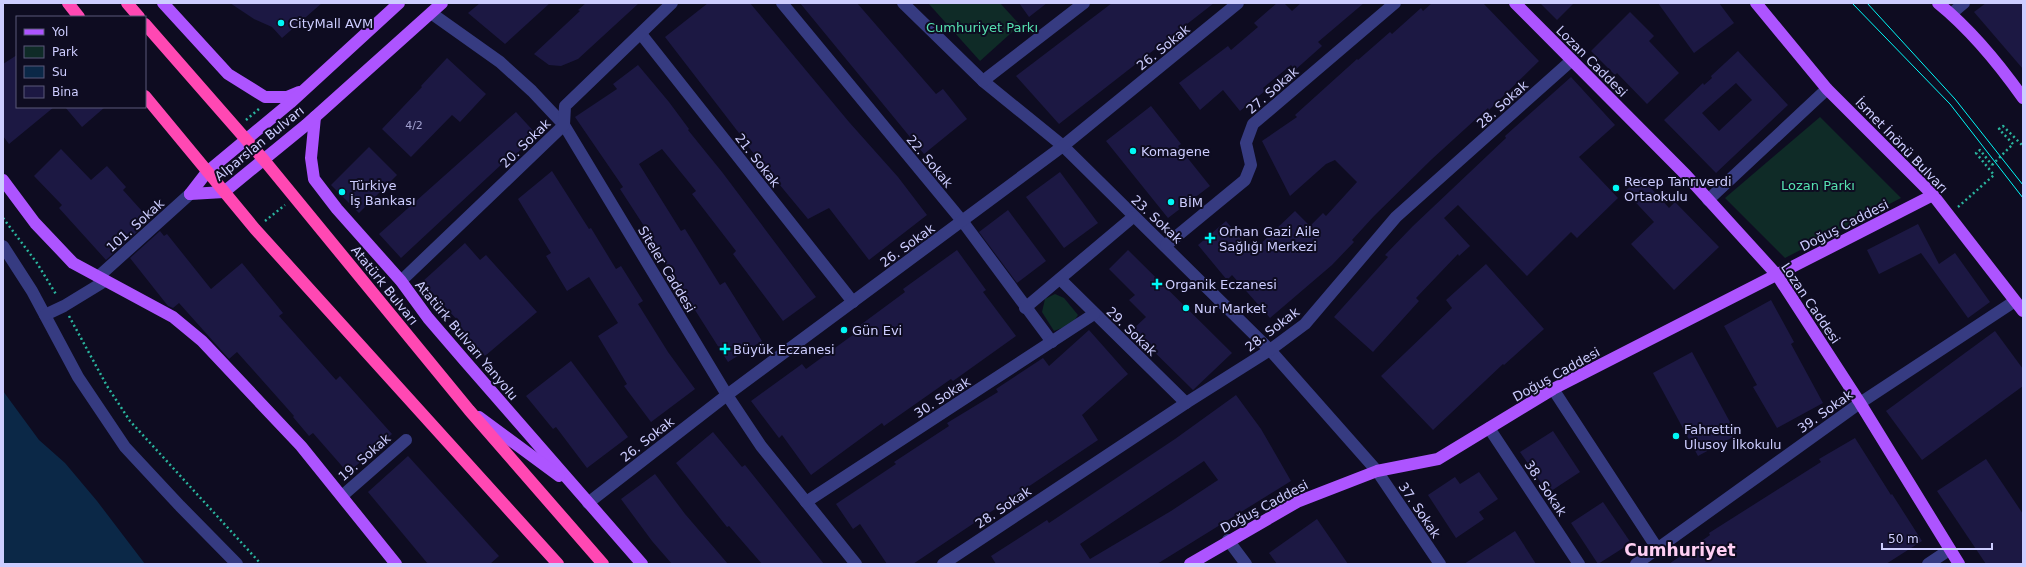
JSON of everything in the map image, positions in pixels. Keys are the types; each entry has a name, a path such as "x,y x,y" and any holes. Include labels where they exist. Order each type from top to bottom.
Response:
{"highway":[{"path":"68,3 78,16"},
{"path":"127,3 138,16"},
{"name":"Atatürk Bulvarı","path":"146,25 264,160 469,410 603,564"},
{"path":"146,97 224,192 558,564"}],"main road":[{"path":"163,3 228,74 266,97 287,97 306,90"},
{"name":"Alparslan Bulvarı","path":"190,194 207,172 306,90 399,3"},
{"name":"Alparslan Bulvarı","path":"190,194 224,192 315,117 442,3"},
{"name":"Lozan Caddesi","path":"1515,3 1708,200 1777,275 1860,403 1959,564"},
{"name":"İsmet İnönü Bulvarı","path":"1756,3 1827,88 1933,195 2023,311"},
{"path":"1938,3 1951,14 2007,75 2023,98"},
{"name":"Atatürk Bulvarı Yanyolu","path":"315,117 311,158 314,178 337,209 400,281 433,323 642,564"},
{"path":"3,180 35,223 73,263 173,316 202,341 301,446 396,564"},
{"name":"Doğuş Caddesi","path":"1190,564 1228,540 1297,502 1377,471 1438,459 1553,389 1933,195"},
{"path":"469,410 576,489"}],"street":[{"name":"20. Sokak","path":"400,281 564,125 565,106 672,3"},
{"name":"22. Sokak","path":"782,3 963,222 1025,308 1052,342"},
{"name":"23. Sokak","path":"903,3 983,81 1063,146 1133,217 1166,245 1270,350 1377,471"},
{"path":"983,81 1084,3"},
{"name":"26. Sokak","path":"588,503 727,395 963,222 1063,146 1238,3"},
{"name":"27. Sokak","path":"1166,245 1245,180 1251,165 1246,143 1253,124 1395,3"},
{"path":"1951,14 1964,3"},
{"name":"Siteler Caddesi","path":"431,13 500,62 532,91 564,125 727,395 761,446 856,564"},
{"name":"21. Sokak","path":"641,34 853,302"},
{"name":"28. Sokak","path":"943,564 1186,403 1270,350 1305,324 1396,216 1572,60"},
{"path":"1708,200 1827,88"},
{"name":"101. Sokak","path":"45,315 64,306 102,279 190,194"},
{"path":"1025,308 1133,217"},
{"path":"3,246 32,290 78,377 125,447 237,564"},
{"name":"29. Sokak","path":"1060,279 1186,403"},
{"name":"39. Sokak","path":"1636,564 1860,403 2015,301"},
{"name":"30. Sokak","path":"806,502 1094,314"},
{"path":"1553,389 1657,548"},
{"name":"38. Sokak","path":"1489,428 1579,564"},
{"name":"19. Sokak","path":"342,496 406,440"},
{"name":"37. Sokak","path":"1377,471 1440,564"},
{"path":"1228,540 1246,564"},
{"path":"1928,564 1949,550"}],"path":[{"path":"1949,215 1994,175 1976,153 1980,150 1992,165 2013,144 1999,130 2003,126 2023,146"},
{"path":"3,218 37,264 64,306 107,386 130,421 261,564"}],"green space":[{"name":"Cumhuriyet Parkı","path":"928,3 1000,3 1020,25 980,61"},
{"name":"Lozan Parkı","path":"1820,117 1901,198 1785,258 1725,198"},
{"path":"1055,294 1064,298 1078,315 1072,324 1054,331 1042,312 1045,299"}],"water":[{"path":"3,391 39,440 65,463 97,501 145,564 3,564"}],"building":[{"name":"CityMall AVM","path":"230,3 322,3 282,38 272,27 254,19"},
{"path":"480,3 550,3 505,44 468,13"},
{"path":"586,3 639,3 578,59 561,66 549,65 534,54 580,11 578,10"},
{"path":"708,3 750,3 849,122 898,177 927,215 869,260 829,208 808,219 741,138 742,137 665,37"},
{"path":"800,3 857,3 936,94 943,89 967,119 924,154"},
{"path":"1019,3 1047,3 1029,17"},
{"path":"1112,3 1214,3 1059,124 1016,76"},
{"path":"1277,3 1284,3 1292,11 1301,3 1364,3 1318,42 1322,46 1295,70 1291,65 1263,88 1265,91 1240,111 1223,90 1200,110 1179,83 1228,46 1231,50 1258,27 1254,23"},
{"path":"1432,3 1483,3 1539,61 1489,110 1488,108 1432,159 1374,216 1352,240 1354,242 1332,265 1270,318 1232,275 1227,280 1198,245 1226,221 1252,252 1295,211 1310,226 1323,213 1326,216 1357,182 1335,160 1326,164 1290,196 1262,141 1297,117 1295,115 1357,59 1358,60 1390,32 1392,34 1421,8 1423,11"},
{"path":"1540,3 1574,3 1557,20"},
{"path":"1658,3 1719,3 1734,23 1694,53"},
{"path":"1986,3 2023,3 2023,69 1974,12"},
{"path":"1630,12 1654,36 1649,41 1679,73 1647,104 1617,73 1615,75 1591,51"},
{"path":"1738,51 1788,105 1716,173 1664,120 1703,83 1704,85 1712,78 1711,76","holes":["1736,83 1752,100 1719,131 1702,113"]},
{"path":"16,56 16,108 53,108 9,144 3,136 3,64"},
{"path":"447,58 486,94 460,122 452,115 411,157 382,129"},
{"path":"638,65 669,102 689,129 688,130 722,172 816,297 783,321 733,254 736,251 692,194 696,191 662,149 639,164 681,231 685,229 720,285 725,282 762,341 728,362 655,247 657,246 620,189 623,187 575,117 617,89 613,84"},
{"path":"1571,77 1615,125 1579,157 1618,198 1577,238 1571,232 1527,276 1458,205 1444,218 1470,246 1459,256 1458,254 1416,298 1419,301 1373,352 1334,317 1388,257 1385,255 1413,226 1506,138 1505,136"},
{"path":"1151,106 1181,144 1178,146 1210,186 1168,218 1106,141"},
{"path":"66,108 104,108 82,127"},
{"path":"516,112 537,135 504,165 503,163 401,258 379,234"},
{"path":"369,147 397,175 359,213 331,185"},
{"path":"61,149 91,180 107,166 126,187 123,190 150,220 106,260 59,208 62,205 34,176"},
{"path":"552,171 589,229 591,228 616,269 621,266 643,301 638,304 668,352 695,389 651,422 624,386 627,384 598,336 618,323 589,277 567,291 546,256 551,253 518,199"},
{"path":"1060,172 1098,223 1064,248 1026,197"},
{"path":"1641,177 1669,208 1675,202 1719,247 1674,290 1631,244 1654,222 1625,191"},
{"path":"1008,210 1046,261 1017,283 979,232"},
{"path":"1918,224 1939,264 1955,253 1990,302 1968,318 1921,253 1879,274 1867,250"},
{"path":"160,231 164,236 167,234 211,289 242,263 283,313 279,316 336,380 340,376 392,434 348,473 313,433 309,436 293,417 294,416 237,352 229,359 179,303 173,308 168,306 130,258"},
{"path":"465,243 480,260 486,255 537,312 485,356 458,324 460,323 422,282"},
{"path":"957,250 986,290 983,292 1016,336 953,381 951,379 884,426 882,423 811,475 782,435 779,438 751,401 802,364 806,369 861,329 859,326 905,292 903,289"},
{"path":"1128,250 1232,353 1193,390 1132,330 1146,317 1129,300 1135,295 1109,269"},
{"path":"1486,264 1544,329 1504,365 1503,364 1433,430 1381,376 1452,308 1446,300"},
{"path":"1771,300 1794,342 1791,344 1823,403 1777,428 1753,387 1757,385 1724,326"},
{"path":"1089,330 1128,374 1082,415 1098,440 913,564 887,564 860,524 853,529 836,504 896,464 894,462 949,426 947,423 998,392 996,389 1043,358 1049,366"},
{"path":"1995,331 2023,369 2023,386 1922,460 1886,411"},
{"path":"1692,352 1737,435 1698,456 1653,373"},
{"path":"571,361 628,437 587,468 556,427 553,429 526,396"},
{"path":"1236,395 1261,429 1291,481 1157,564 996,564 991,556 1047,520 1049,523 1175,439","holes":["1204,461 1218,480 1171,511 1090,559 1080,544"]},
{"path":"1553,431 1580,472 1548,493 1520,452"},
{"path":"713,432 742,467 745,465 824,564 762,564 729,526 727,527 676,463"},
{"path":"1855,438 1922,541 1886,564 1669,564 1710,535 1709,533 1821,462 1819,459"},
{"path":"408,456 499,556 490,564 428,564 368,492"},
{"path":"1986,459 2023,514 2023,564 1986,564 1937,491"},
{"path":"1479,472 1498,499 1479,512 1484,519 1456,538 1428,495 1455,477 1460,484"},
{"path":"655,474 685,514 728,564 672,564 652,541 621,499"},
{"path":"1603,502 1631,543 1598,564 1571,523"},
{"path":"1317,519 1348,564 1277,564 1269,553"},
{"path":"1515,531 1536,564 1464,564"}],"tram line":[{"path":"1852,3 1950,104 2023,198"},
{"path":"1867,3 1955,99 2023,185"}],"place":[{"name":"CityMall AVM","path":"281,23"},
{"name":"Komagene","path":"1133,151"},
{"name":"Recep Tanrıverdi Ortaokulu","path":"1616,188"},
{"name":"Türkiye İş Bankası","path":"342,192"},
{"name":"BİM","path":"1171,202"},
{"name":"Orhan Gazi Aile Sağlığı Merkezi","path":"1210,238"},
{"name":"Organik Eczanesi","path":"1157,284"},
{"name":"Nur Market","path":"1186,308"},
{"name":"Gün Evi","path":"844,330"},
{"name":"Büyük Eczanesi","path":"725,349"},
{"name":"Fahrettin Ulusoy İlkokulu","path":"1676,436"}],"district":[{"name":"Cumhuriyet","path":"1680,550"}]}
